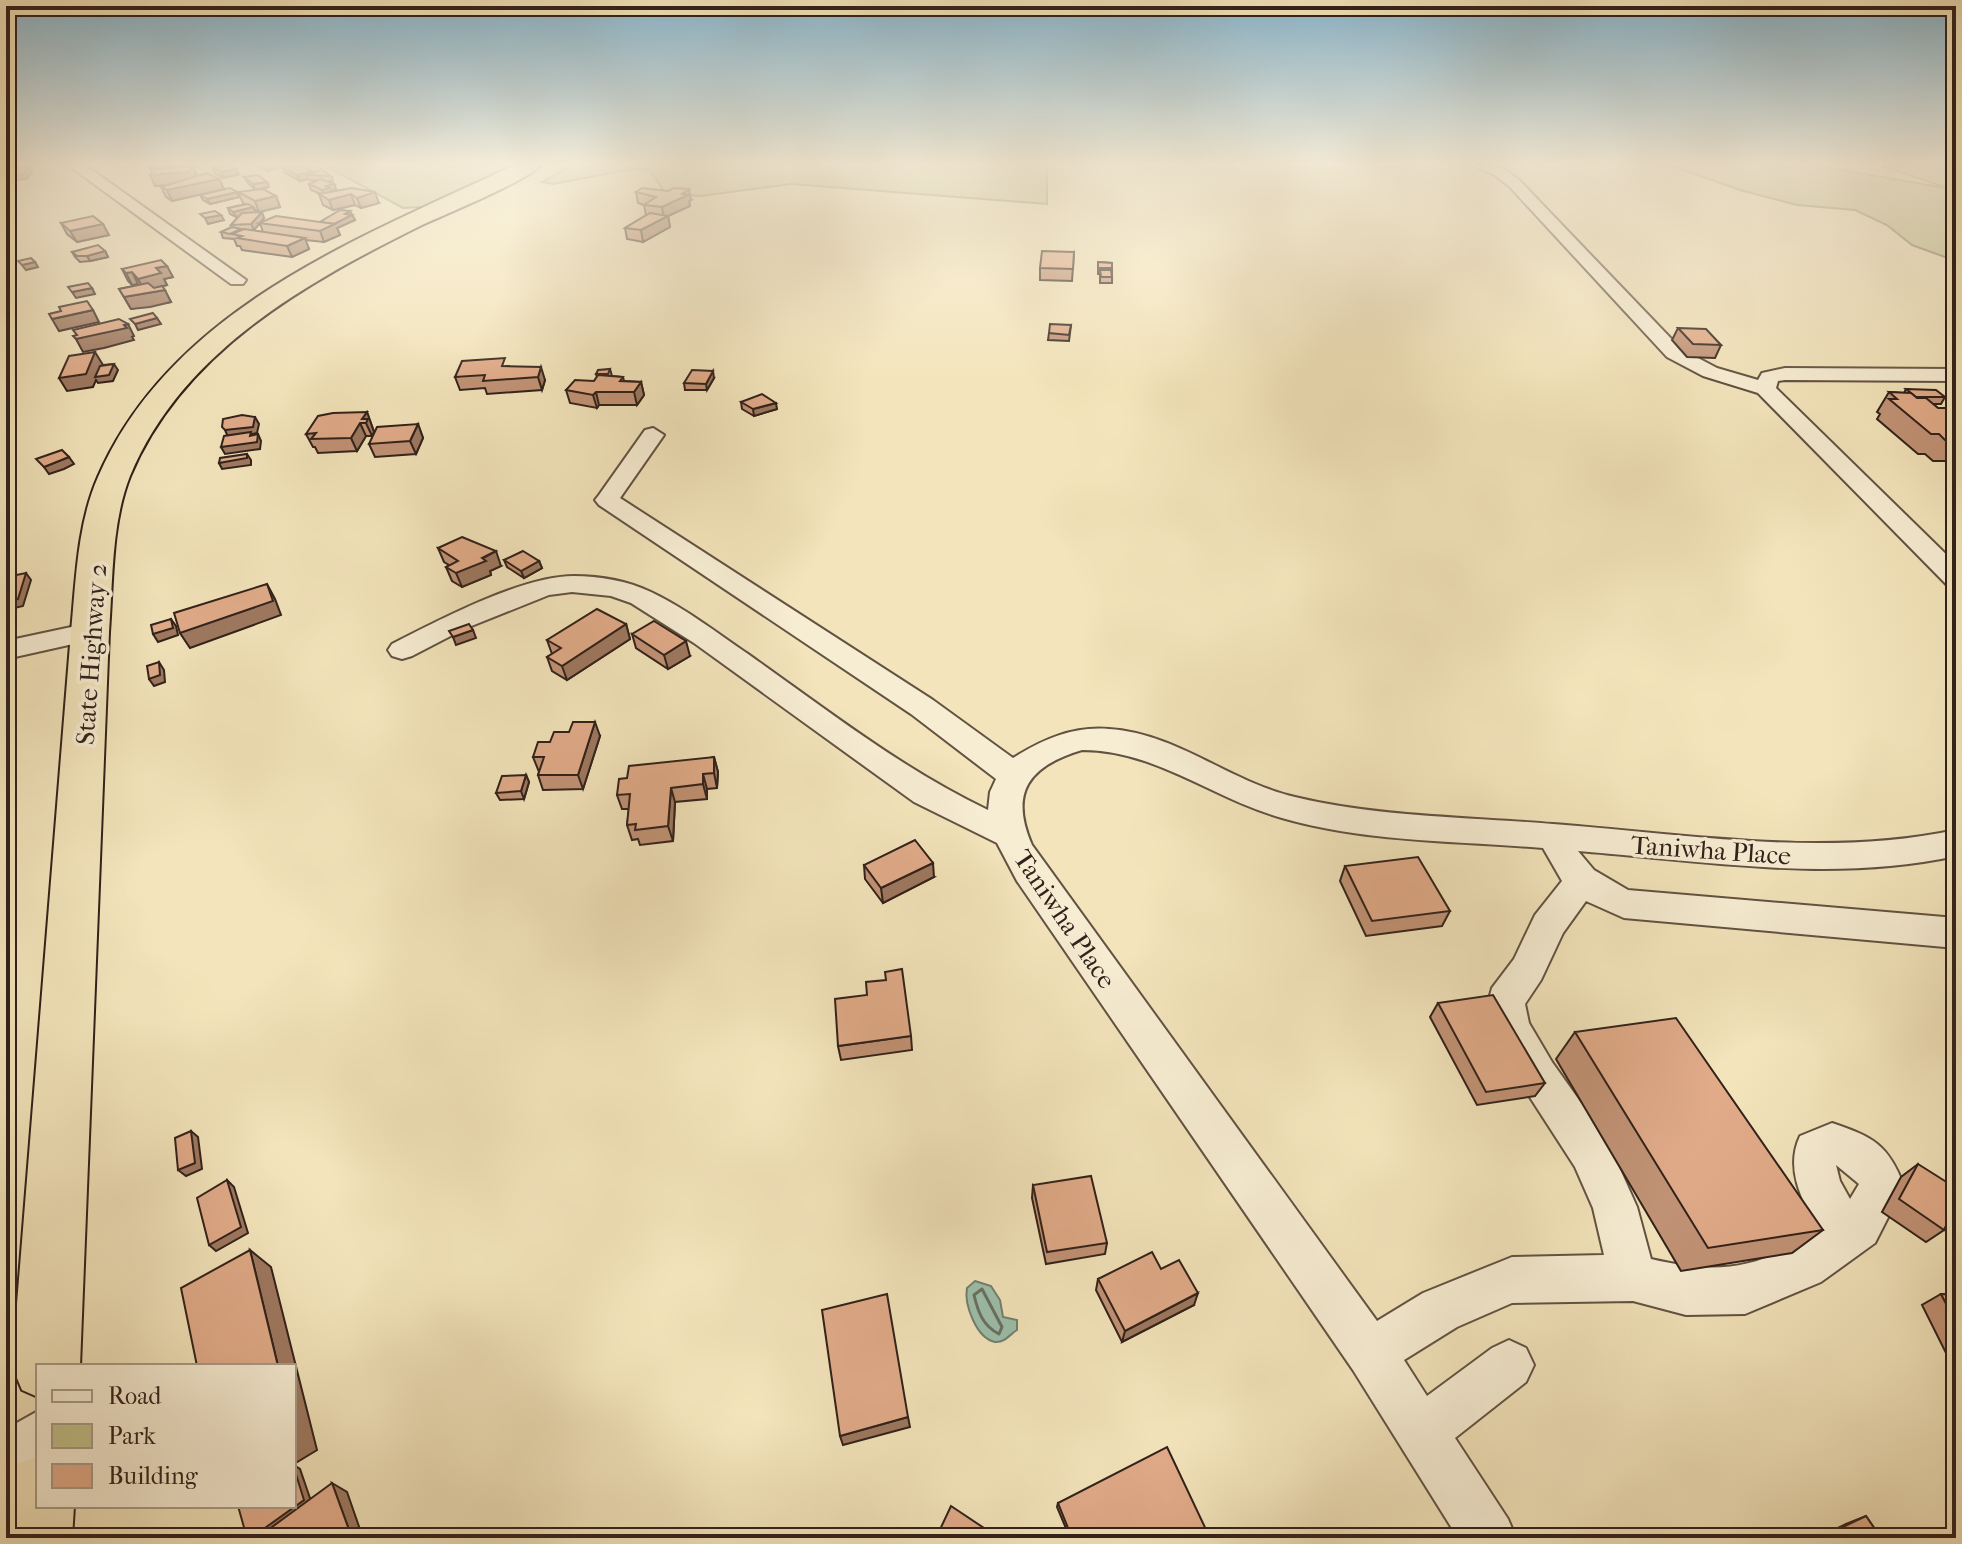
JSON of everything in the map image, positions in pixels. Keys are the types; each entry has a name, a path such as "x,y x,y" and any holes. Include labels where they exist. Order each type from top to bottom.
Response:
{"highway":[{"name":"State Highway 2","path":"46,1364 90,632 103,510 114,476 146,416 188,367 243,320 287,290 385,237"},
{"path":"35,1538 37,1508"}],"street":[{"path":"177,237 237,280"},
{"path":"1565,237 1674,353 1710,372 1765,389 1956,579"},
{"path":"1765,389 1769,377 1785,374 1956,375"},
{"path":"653,435 607,500 909,698 1013,775"},
{"path":"402,650 454,623 544,588 572,584 614,588 641,597 704,637 926,794 1008,834"},
{"path":"6,650 90,632"},
{"name":"Taniwha Place","path":"1489,1538 1370,1353 1029,871 1008,834 1003,809 1005,791 1013,775 1040,752 1062,744 1083,739 1115,739 1153,749 1254,797 1293,809 1362,821 1556,839 1825,858 1956,843"},
{"path":"1556,839 1564,859 1581,882 1624,904 1956,933"},
{"path":"1581,882 1548,925 1528,969 1506,1000 1505,1010 1512,1030 1538,1075 1591,1153 1615,1207 1633,1278"},
{"path":"1370,1353 1440,1310 1512,1280 1633,1278 1686,1291 1745,1290 1805,1266 1848,1235"},
{"path":"1421,1432 1509,1365"},
{"path":"6,1460 36,1438"}],"green space":[{"path":"1902,237 1956,237 1956,261 1912,245"}],"water":[{"path":"975,1281 991,1286 1000,1300 1003,1317 1017,1320 1017,1330 1002,1341 988,1339 973,1320 967,1288"}],"building":[{"path":"299,237 305,238 287,246 237,238"},
{"path":"98,245 105,251 87,256 77,256 72,252"},
{"path":"1042,251 1074,252 1073,269 1040,268"},
{"path":"31,258 35,262 22,265 18,261"},
{"path":"161,260 167,266 156,268 161,273 138,279 132,272 126,273 122,269"},
{"path":"1098,262 1112,263 1112,268 1098,268"},
{"path":"1100,270 1111,270 1112,277 1101,277"},
{"path":"88,283 92,288 72,292 68,287"},
{"path":"148,283 154,288 162,286 165,290 124,297 119,289"},
{"path":"87,301 93,310 52,319 49,314 61,311 59,307"},
{"path":"153,313 157,318 135,324 130,319"},
{"path":"119,319 128,324 124,325 127,328 76,339 73,336 77,335 73,330"},
{"path":"1050,324 1071,325 1069,335 1049,333"},
{"path":"1678,328 1706,329 1721,345 1693,344"},
{"path":"95,352 86,374 59,378 69,356"},
{"path":"505,358 502,366 541,367 538,377 483,381 485,375 455,377 462,361"},
{"path":"114,364 109,375 95,377 100,366"},
{"path":"610,369 608,374 596,374 598,370"},
{"path":"692,370 713,371 706,384 684,383"},
{"path":"598,375 641,382 634,392 596,392 593,395 566,390 575,380 594,381"},
{"path":"1906,389 1936,390 1945,397 1916,397"},
{"path":"1889,392 1911,393 1917,398 1926,398 1938,408 1950,408 1956,413 1956,441 1946,441 1939,434 1931,434 1889,399 1897,399"},
{"path":"762,394 776,403 753,409 741,402"},
{"path":"367,412 362,419 368,419 366,423 360,423 351,438 311,439 316,433 306,434 318,416"},
{"path":"242,415 255,417 253,427 225,430 222,427 223,419"},
{"path":"418,424 410,441 369,444 377,427"},
{"path":"251,432 250,436 258,434 257,442 221,447 224,436"},
{"path":"62,450 69,457 44,467 36,459"},
{"path":"247,454 247,458 219,463 220,458"},
{"path":"462,537 496,551 482,558 486,561 456,573 446,567 458,561 438,548"},
{"path":"523,551 539,561 521,571 504,560"},
{"path":"26,573 18,599 6,601 6,577"},
{"path":"267,584 273,601 180,633 174,613"},
{"path":"597,609 626,624 562,666 547,657 561,648 547,640"},
{"path":"171,619 173,628 153,634 151,625"},
{"path":"654,621 686,641 664,655 632,634"},
{"path":"469,624 473,630 453,637 449,631"},
{"path":"159,662 160,675 149,679 147,666"},
{"path":"573,722 595,722 578,775 538,775 544,757 533,757 538,742 550,742 554,732 569,732"},
{"path":"714,757 714,773 703,774 703,784 671,788 668,826 635,830 636,824 627,825 630,794 617,795 619,779 627,778 629,766"},
{"path":"526,775 521,791 496,793 502,776"},
{"path":"915,840 933,863 881,888 864,865"},
{"path":"1418,857 1450,911 1372,921 1345,866"},
{"path":"902,969 911,1036 838,1046 835,999 867,995 866,982 886,980 885,972"},
{"path":"1493,995 1545,1083 1486,1092 1438,1003"},
{"path":"1676,1018 1823,1230 1708,1248 1575,1032"},
{"path":"191,1131 195,1163 178,1170 175,1138"},
{"path":"1918,1164 1956,1188 1956,1205 1944,1230 1899,1199"},
{"path":"1091,1176 1107,1243 1047,1252 1033,1185"},
{"path":"227,1180 241,1227 209,1245 197,1198"},
{"path":"250,1250 278,1364 197,1364 181,1288"},
{"path":"1152,1252 1161,1269 1179,1260 1198,1293 1125,1331 1098,1279"},
{"path":"887,1294 908,1417 840,1436 822,1310"},
{"path":"1941,1294 1956,1295 1956,1323"},
{"path":"1167,1447 1210,1538 1072,1538 1058,1503"},
{"path":"296,1474 304,1500 296,1506"},
{"path":"332,1483 352,1538 257,1538"},
{"path":"951,1506 999,1538 936,1538"},
{"path":"239,1508 293,1508 251,1538 247,1538"},
{"path":"1866,1516 1881,1538 1820,1538"}]}
